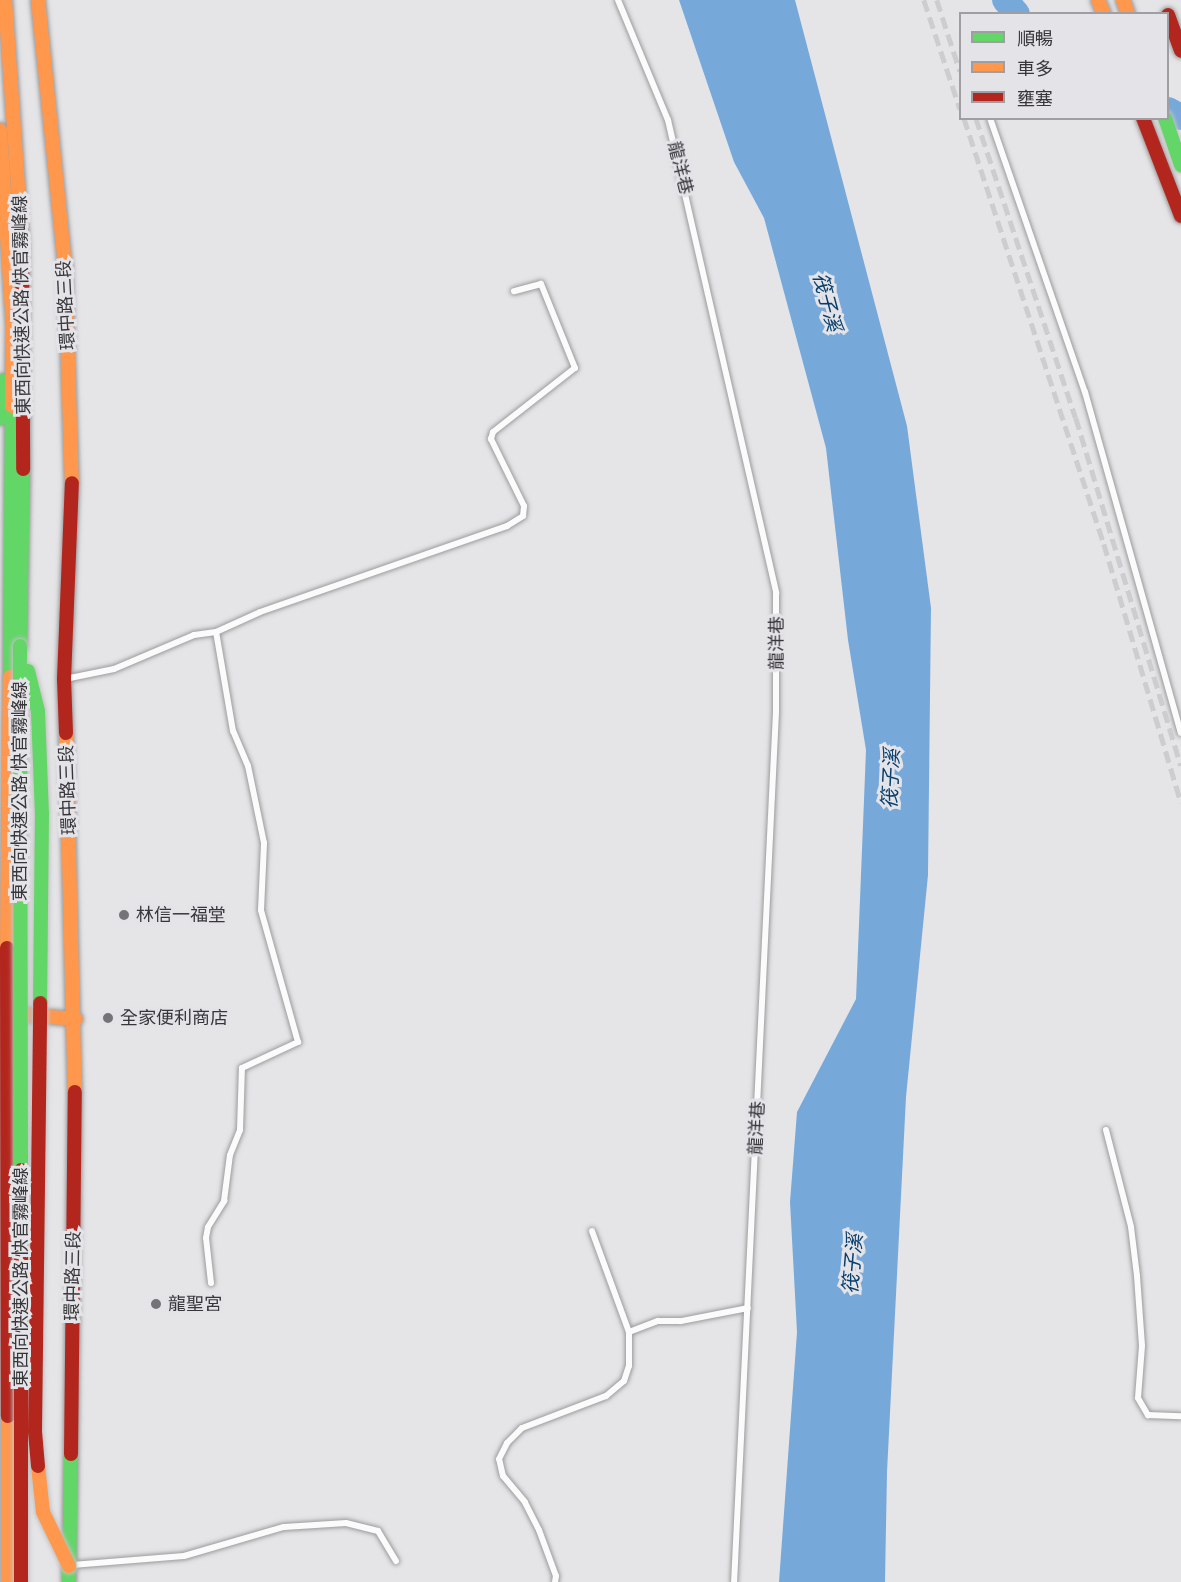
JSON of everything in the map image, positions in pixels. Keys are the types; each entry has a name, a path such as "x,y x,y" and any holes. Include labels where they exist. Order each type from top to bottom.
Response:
{"main road":[{"name":"東西向快速公路 快官霧峰線","path":"5,0 19,165 25,331 20,646 21,1582"},
{"name":"環中路三段","path":"38,0 65,266 71,416 73,526 64,679 76,1019 69,1582"},
{"path":"1167,0 1176,36"},
{"path":"1169,19 1181,51"},
{"path":"1145,120 1181,216"},
{"path":"1166,120 1181,165"},
{"path":"0,130 13,325 4,1013 8,1582"},
{"path":"0,269 4,328 0,418"},
{"path":"20,646 38,711 42,813 35,1431 43,1512 69,1566"},
{"path":"4,1013 76,1019"}],"lane":[{"name":"龍洋巷","path":"618,0 668,120 776,592 776,712 734,1582"},
{"path":"991,120 1085,392 1181,734"},
{"path":"1147,120 1181,140"},
{"path":"64,679 114,669 194,635 216,632 260,612 507,526 523,516 524,506 491,439 493,432 575,368 541,284 514,291"},
{"path":"211,1283 206,1239 208,1227 224,1201 230,1155 240,1130 242,1068 298,1042 261,910 264,843 248,766 233,730 216,632"},
{"path":"1106,1130 1131,1227 1137,1276 1142,1346 1138,1398 1148,1415 1181,1416"},
{"path":"555,1582 556,1575 539,1530 525,1502 503,1476 499,1459 507,1443 522,1428 606,1396 624,1381 629,1332 591,1231"},
{"path":"629,1332 658,1321 681,1321 748,1308"},
{"path":"69,1566 184,1556 284,1527 337,1523 378,1531 396,1561"}],"water":[{"name":"筏子溪","path":"679,0 795,0 907,426 931,608 928,875 906,1097 887,1472 885,1582 779,1582 797,1332 790,1202 797,1112 856,999 866,750 848,640 826,448 764,218 734,162"}],"waterway":[{"path":"1005,0 1015,12"},
{"path":"1169,111 1181,117"}],"railway":[{"path":"924,0 959,106"},
{"path":"937,0 959,68"},
{"path":"965,120 1104,544 1181,803"},
{"path":"977,120 1076,418 1181,766"}],"traffic: fast":[{"path":"1166,120 1181,165"},
{"path":"0,418 2,381"},
{"path":"10,677 12,406"},
{"path":"20,646 23,469"},
{"path":"20,646 21,1170"},
{"path":"28,671 38,711 42,813 40,1003"},
{"path":"69,1582 71,1454"}],"traffic: slow":[{"path":"5,0 22,242"},
{"path":"38,0 65,266 72,483"},
{"path":"1098,0 1103,12"},
{"path":"1123,0 1127,12"},
{"path":"0,130 13,325 12,406"},
{"path":"7,948 10,677"},
{"path":"66,733 75,1092"},
{"path":"28,1015 76,1019"},
{"path":"8,1416 8,1582"},
{"path":"38,1466 43,1512 69,1566"}],"traffic: jam":[{"path":"1169,18 1181,51"},
{"path":"1144,120 1181,216"},
{"path":"22,242 23,469"},
{"path":"66,733 64,679 72,483"},
{"path":"7,948 8,1416"},
{"path":"38,1466 35,1431 40,1003"},
{"path":"71,1454 75,1092"},
{"path":"21,1170 21,1582"}],"place":[{"name":"林信一福堂","path":"124,915"},
{"name":"全家便利商店","path":"108,1018"},
{"name":"龍聖宮","path":"156,1304"}]}
